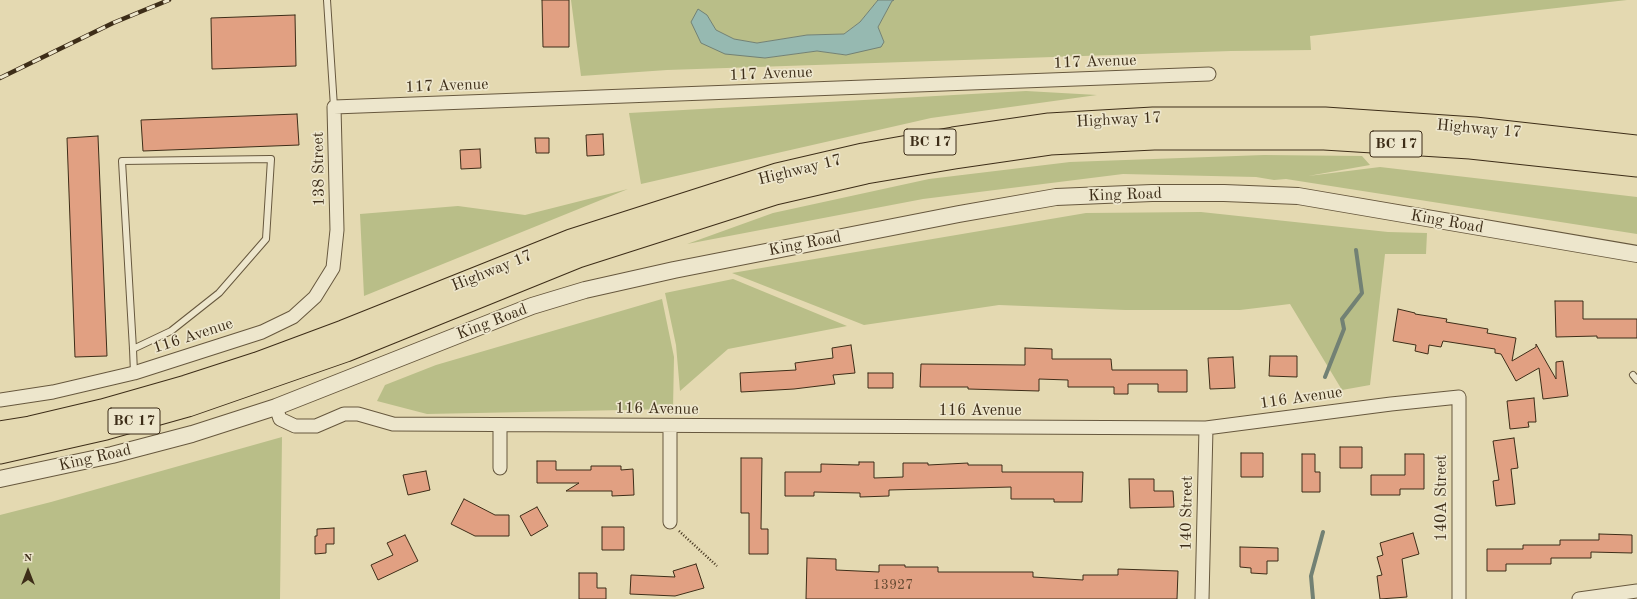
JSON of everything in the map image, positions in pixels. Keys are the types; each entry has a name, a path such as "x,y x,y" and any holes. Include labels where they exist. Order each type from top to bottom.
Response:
{"highway":[{"name":"Highway 17","path":"0,432 102,410 186,386 257,363 350,328 571,240 777,174 863,154 953,138 1049,124 1153,118 1326,118 1475,128 1637,146"},
{"name":"Highway 17","path":"0,453 106,429 202,402 346,351 578,257 775,194 866,173 1050,144 1154,139 1324,139 1470,148 1637,166"}],"street":[{"name":"117 Avenue","path":"334,107 1209,74"},
{"name":"138 Street","path":"334,107 337,230"},
{"name":"King Road","path":"0,479 112,455 192,434 276,407 532,306 585,290 674,270 960,214 1056,197 1152,193 1224,193 1298,196 1637,254"},
{"name":"116 Avenue","path":"0,400 53,392 134,373 262,332 293,317 315,297 333,268 337,230"},
{"name":"116 Avenue","path":"276,407 280,419 295,426 316,426 344,414 358,414 393,424 1206,428 1343,410 1459,397"},
{"name":"140A Street","path":"1459,397 1459,599"},
{"path":"500,425 500,468"},
{"path":"670,426 670,522"},
{"name":"140 Street","path":"1202,599 1206,428"},
{"path":"1579,599 1637,591"}],"lane":[{"path":"327,0 334,107"},
{"path":"133,349 171,331 219,294 266,239 271,160 122,161 134,373"}],"path":[{"path":"670,522 687,540 717,566"}],"green space":[{"path":"571,0 878,0 860,22 844,34 807,35 757,43 734,39 715,30 707,15 691,22 765,58 817,51 846,55 884,42 878,27 892,1 894,0 1627,0 1310,36 1311,50 1231,51 667,70 581,76"},
{"path":"1026,91 1097,95 931,118 641,184 629,113"},
{"path":"1264,155 1362,156 1370,165 1308,176 1380,167 1637,197 1637,234 1286,179 1274,180 1256,177 1123,174 923,199 687,244 773,213 929,179 1070,162"},
{"path":"628,189 364,296 360,214 458,206 525,215"},
{"path":"1201,212 1388,232 1427,233 1426,254 1385,254 1370,385 1342,390 1290,304 1240,310 1125,310 999,305 864,325 732,273 1086,213"},
{"path":"733,279 847,326 728,349 680,391 676,345 665,293"},
{"path":"662,299 674,357 673,409 427,414 377,401 385,385 436,365"},
{"path":"282,437 280,599 0,599 0,515"}],"water":[{"path":"878,0 894,0 892,1 878,27 884,42 881,47 846,55 817,51 765,58 725,54 701,43 691,22 698,9 707,15 716,30 734,39 757,43 807,35 844,34 860,22"}],"building":[{"path":"542,0 569,0 569,47 543,47"},
{"path":"295,15 296,66 212,69 211,18"},
{"path":"297,114 299,145 143,151 141,120"},
{"path":"603,134 604,155 587,156 586,135"},
{"path":"98,136 107,356 75,357 67,138"},
{"path":"535,138 549,138 549,153 536,153"},
{"path":"480,149 481,168 461,169 460,150"},
{"path":"1555,301 1583,301 1583,319 1637,319 1637,338 1597,338 1597,336 1556,337"},
{"path":"1398,309 1415,314 1447,319 1446,322 1488,329 1487,333 1516,338 1512,361 1536,347 1536,344 1556,379 1556,362 1563,361 1568,396 1543,399 1539,368 1516,381 1501,354 1495,353 1495,349 1443,341 1441,347 1429,345 1428,354 1415,351 1416,345 1393,341"},
{"path":"851,345 855,373 833,375 835,384 794,389 741,392 740,373 796,370 795,363 833,358 832,348"},
{"path":"1025,348 1052,349 1052,359 1111,359 1112,370 1187,370 1187,392 1158,392 1158,384 1128,384 1128,394 1114,394 1114,387 1068,387 1068,380 1039,379 1039,391 968,389 968,387 920,387 921,364 1025,365"},
{"path":"1270,356 1297,356 1297,377 1269,376"},
{"path":"1233,357 1235,388 1210,389 1208,358"},
{"path":"868,373 893,373 893,388 868,388"},
{"path":"1534,398 1536,422 1528,422 1529,427 1510,429 1507,401"},
{"path":"1514,438 1518,468 1511,469 1515,504 1496,506 1493,481 1499,480 1493,441"},
{"path":"1340,447 1362,447 1362,468 1340,468"},
{"path":"1241,453 1263,453 1263,477 1241,477"},
{"path":"1302,454 1315,454 1315,472 1320,472 1320,492 1302,492"},
{"path":"1405,454 1424,454 1424,489 1400,489 1400,495 1371,495 1371,475 1405,475"},
{"path":"741,458 762,458 761,529 768,529 768,554 749,554 749,513 741,513"},
{"path":"537,461 556,461 556,470 591,470 591,466 621,466 621,470 633,469 634,495 612,496 612,491 566,491 579,483 537,483"},
{"path":"859,462 874,462 874,478 903,477 903,463 928,463 928,465 968,463 968,465 1002,465 1002,472 1083,472 1082,502 1054,502 1054,499 1011,499 1011,487 889,490 889,496 860,497 860,493 814,492 814,496 785,496 785,472 821,472 821,464 859,465"},
{"path":"426,471 430,490 408,495 403,475"},
{"path":"1129,479 1154,479 1154,491 1173,491 1174,507 1130,508"},
{"path":"464,499 495,515 509,515 509,536 475,536 451,524"},
{"path":"537,507 548,526 531,536 520,516"},
{"path":"602,527 624,527 624,550 602,550"},
{"path":"334,528 334,544 326,544 326,553 315,554 315,536 317,536 317,529"},
{"path":"1413,533 1419,554 1402,559 1407,597 1380,599 1377,576 1382,575 1377,557 1383,555 1380,543"},
{"path":"1599,534 1632,535 1632,553 1591,552 1591,558 1551,558 1551,564 1506,564 1506,571 1487,571 1487,549 1523,549 1523,545 1560,545 1560,540 1599,540"},
{"path":"405,535 418,561 378,580 371,565 393,555 387,543"},
{"path":"1240,547 1278,548 1278,561 1267,561 1267,574 1251,573 1251,568 1240,567"},
{"path":"807,558 836,559 836,570 879,572 879,565 905,565 905,567 938,567 938,572 1033,572 1033,577 1083,580 1083,575 1118,575 1118,569 1178,571 1177,599 806,599"},
{"path":"696,564 704,588 675,596 630,594 631,575 675,577 673,571"},
{"path":"579,573 597,573 597,588 606,588 606,599 579,599"}],"waterway":[{"path":"1325,377 1344,329 1342,319 1362,293 1356,250"},
{"path":"1313,599 1311,576 1323,532"}],"railway":[{"path":"0,78 113,23 169,0"}]}
